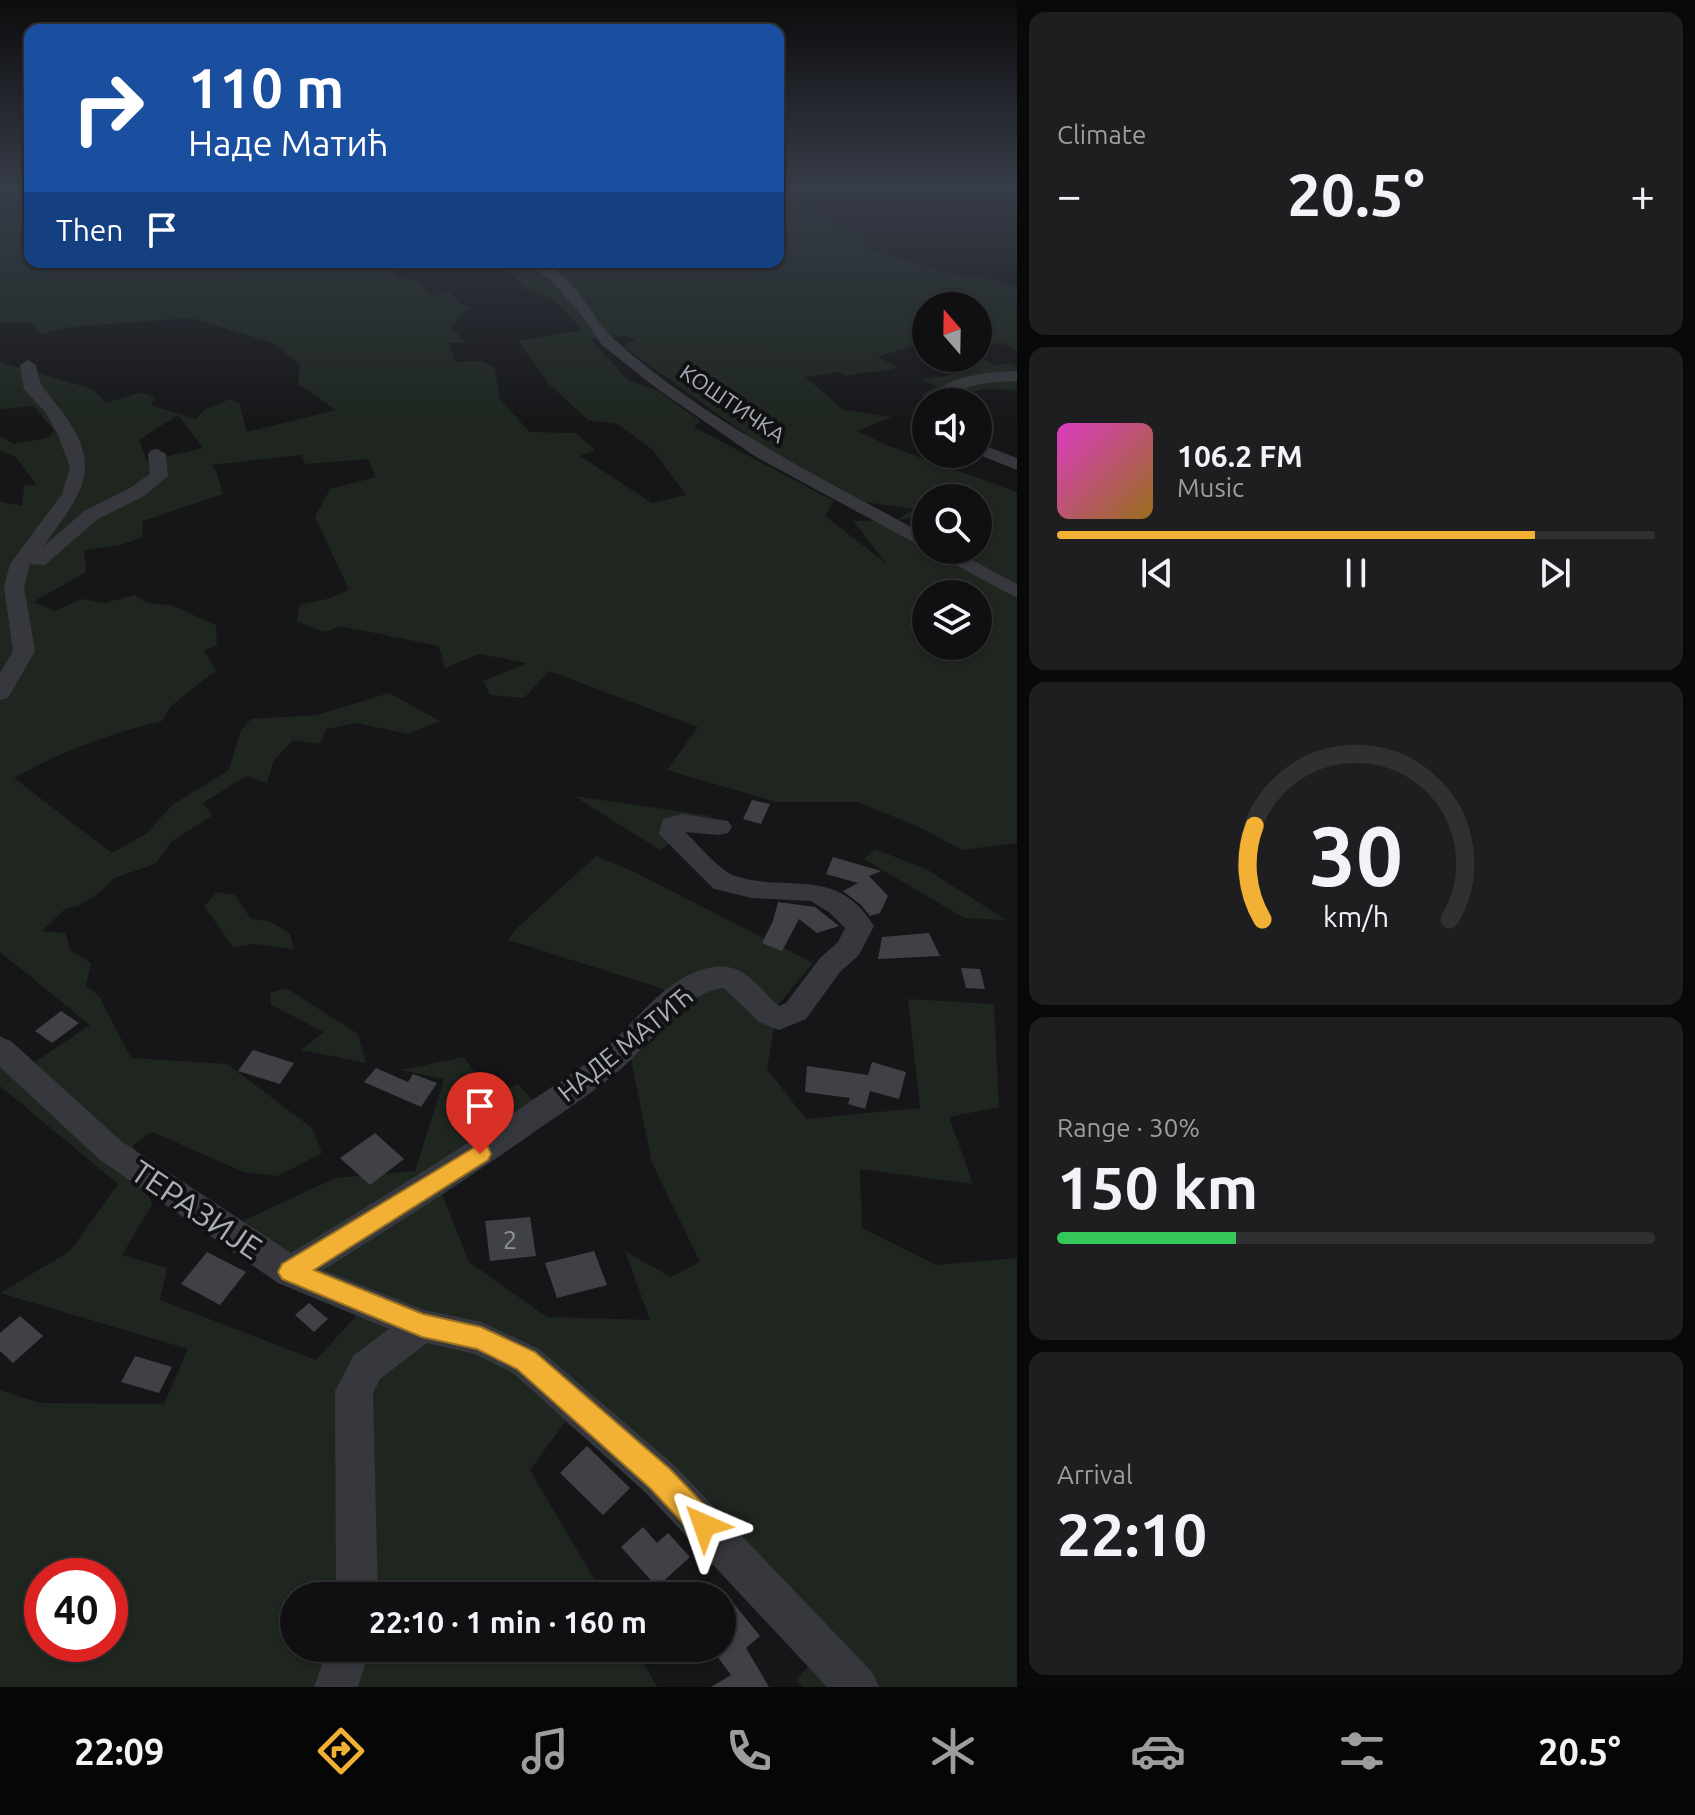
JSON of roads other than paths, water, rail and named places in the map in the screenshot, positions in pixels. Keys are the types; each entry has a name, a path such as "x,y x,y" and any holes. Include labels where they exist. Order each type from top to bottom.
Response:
{"street":[{"name":"КОШТИЧКА","path":"541,268 556,277 589,314 608,342 662,385 762,453 912,535"},
{"path":"0,693 24,651 14,587 20,564 71,494 79,467 67,435 53,411 32,389 28,365"},
{"path":"953,388 988,377 1017,376"},
{"path":"14,587 54,544 91,515 137,492 159,476 157,454"},
{"path":"992,454 1017,465"},
{"path":"964,564 1017,592"},
{"name":"НАДЕ МАТИЋ","path":"290,1272 455,1171 604,1067 691,988 712,978 735,979 750,991 768,1015 779,1019 796,1011 830,965 849,948 860,926 840,906 816,892 752,889 723,883 672,834 672,825 683,822 719,827"},
{"name":"ТЕРАЗИЈЕ","path":"0,1049 110,1150 290,1272 422,1326 481,1339 526,1361 660,1479 857,1687"},
{"path":"357,1582 354,1391 367,1367 422,1326"},
{"path":"336,1687 344,1662"}]}
